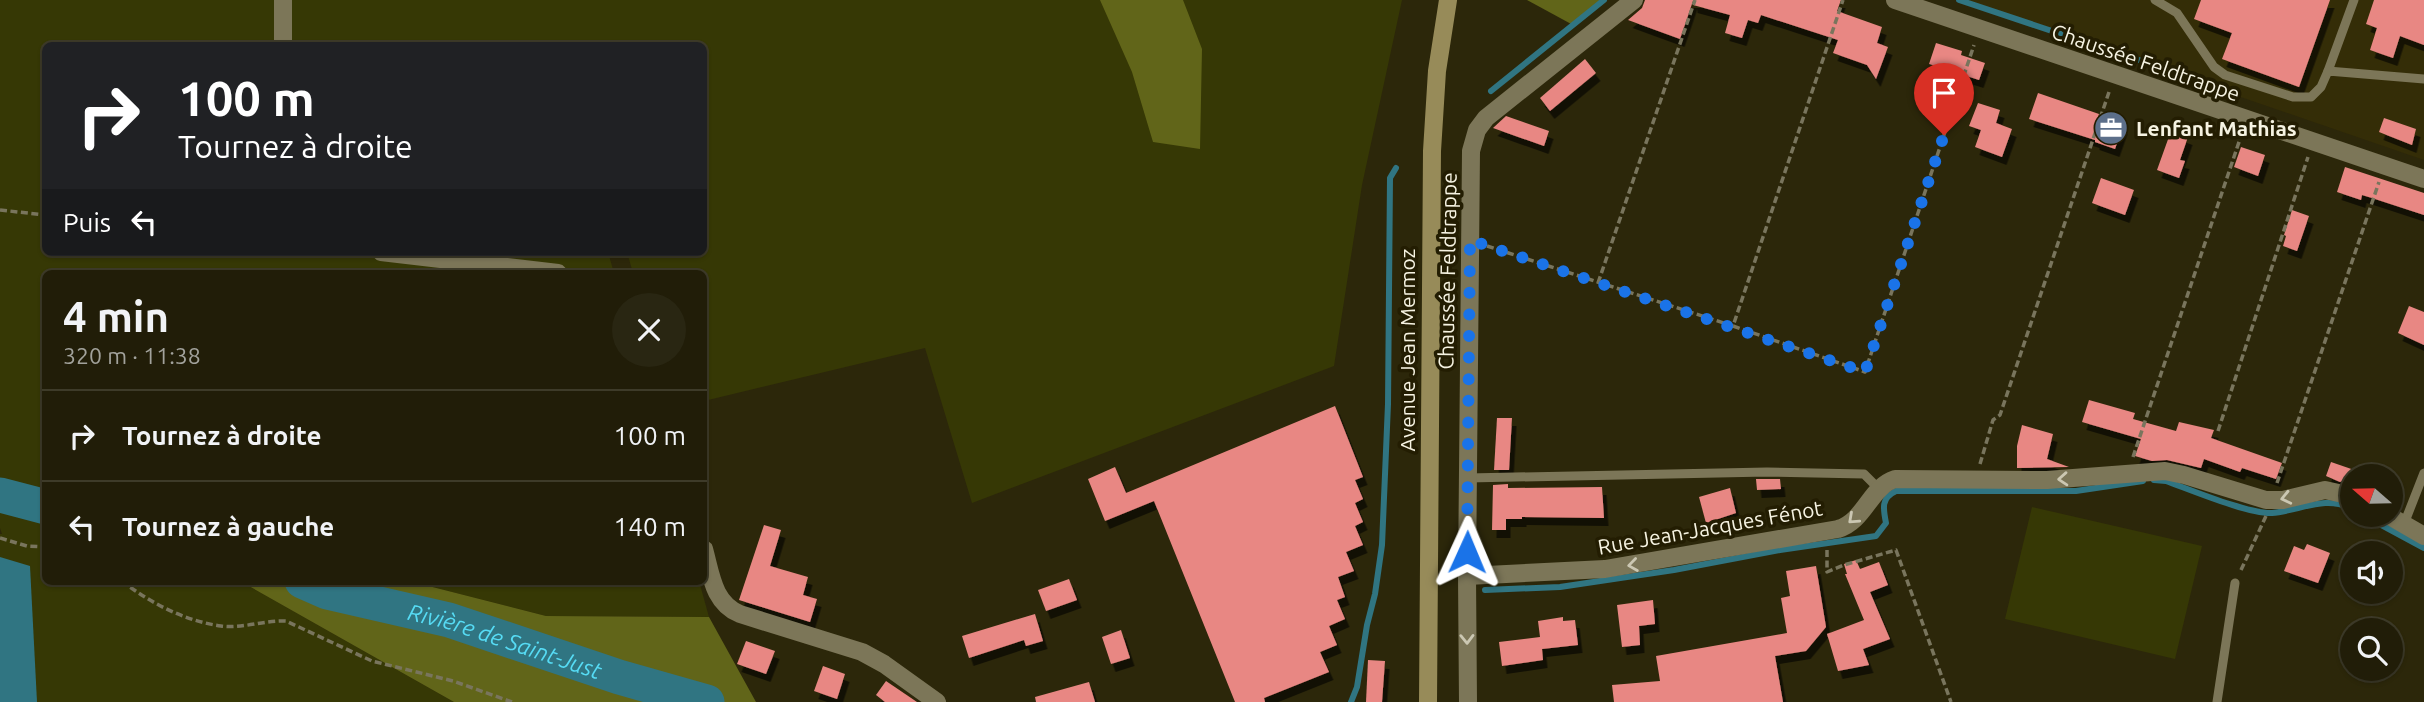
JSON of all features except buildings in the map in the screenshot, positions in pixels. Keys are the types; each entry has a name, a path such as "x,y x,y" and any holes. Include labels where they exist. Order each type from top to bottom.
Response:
{"main road":[{"name":"Avenue Jean Mermoz","path":"1428,702 1432,150 1436,84 1448,0"}],"street":[{"path":"283,0 283,42"},
{"name":"Chaussée Feldtrappe","path":"1468,702 1471,151 1476,130 1486,118 1634,0"},
{"name":"Chaussée Feldtrappe","path":"1895,0 2424,179"},
{"path":"415,256 533,270"},
{"path":"1879,489 1895,479 2054,480 2134,472 2175,473 2272,501 2325,490 2340,492"},
{"name":"Rue Jean-Jacques Fénot","path":"1467,576 1605,569 1838,529 1852,523 1879,489"},
{"path":"2404,524 2424,536"},
{"path":"707,559 719,597 726,608 862,652 884,664 937,702"}],"lane":[{"path":"2155,0 2177,13 2214,67 2234,79 2305,99 2316,93 2328,71 2354,0"},
{"path":"2328,71 2424,79"},
{"path":"1468,478 1685,473 1864,474 1879,489"},
{"path":"2404,524 2424,473"},
{"path":"2217,702 2235,583"}],"path":[{"path":"1598,283 1695,0"},
{"path":"1733,326 1843,0"},
{"path":"1470,240 1865,372 1979,30"},
{"path":"1977,479 1993,420 2000,415 2115,76"},
{"path":"2134,472 2133,458 2246,120"},
{"path":"2218,430 2313,143"},
{"path":"2272,501 2384,166"},
{"path":"0,210 42,215"},
{"path":"2235,583 2263,523"},
{"path":"0,538 27,546 42,547"},
{"path":"1827,572 1896,550 1951,702"},
{"path":"127,585 164,608 195,619 221,626 271,620 286,621 372,661 453,681 512,702"}],"shaded area":[{"path":"0,0 1402,0 1362,185 1334,366 972,503 925,348 707,400 707,270 632,270 628,256 707,256 707,42 42,42 42,256 609,256 613,270 42,270 42,585 247,585 454,702 0,702"},
{"path":"1100,0 1183,0 1202,49 1200,149 1153,142 1132,72"},
{"path":"1527,0 1604,0 1573,25"},
{"path":"1958,0 2424,0 2424,160"},
{"path":"2032,507 2202,546 2175,659 2005,619"},
{"path":"247,585 425,585 546,616 709,617 756,702 454,702"},
{"path":"425,585 700,585 709,617 546,616"}],"water":[{"path":"0,557 30,566 37,702 0,702"}],"waterway":[{"path":"1491,91 1604,0"},
{"path":"1959,0 2193,78"},
{"path":"1351,702 1357,687 1382,545 1388,404 1390,178 1396,168"},
{"path":"2154,480 2166,481 2219,501 2262,512 2282,512 2322,503 2340,505"},
{"path":"1485,590 1560,587 1876,536 1886,523 1885,500 1896,491 2076,491 2143,481"},
{"name":"Rivière de Saint-Just","path":"0,495 42,506"},
{"path":"2385,527 2424,548"},
{"name":"Rivière de Saint-Just","path":"311,585 327,592 449,620 619,677 707,702"}],"place":[{"name":"Lenfant Mathias","path":"2111,128"}],"route":[{"path":"1467,552 1470,240 1865,372 1944,135"}]}
